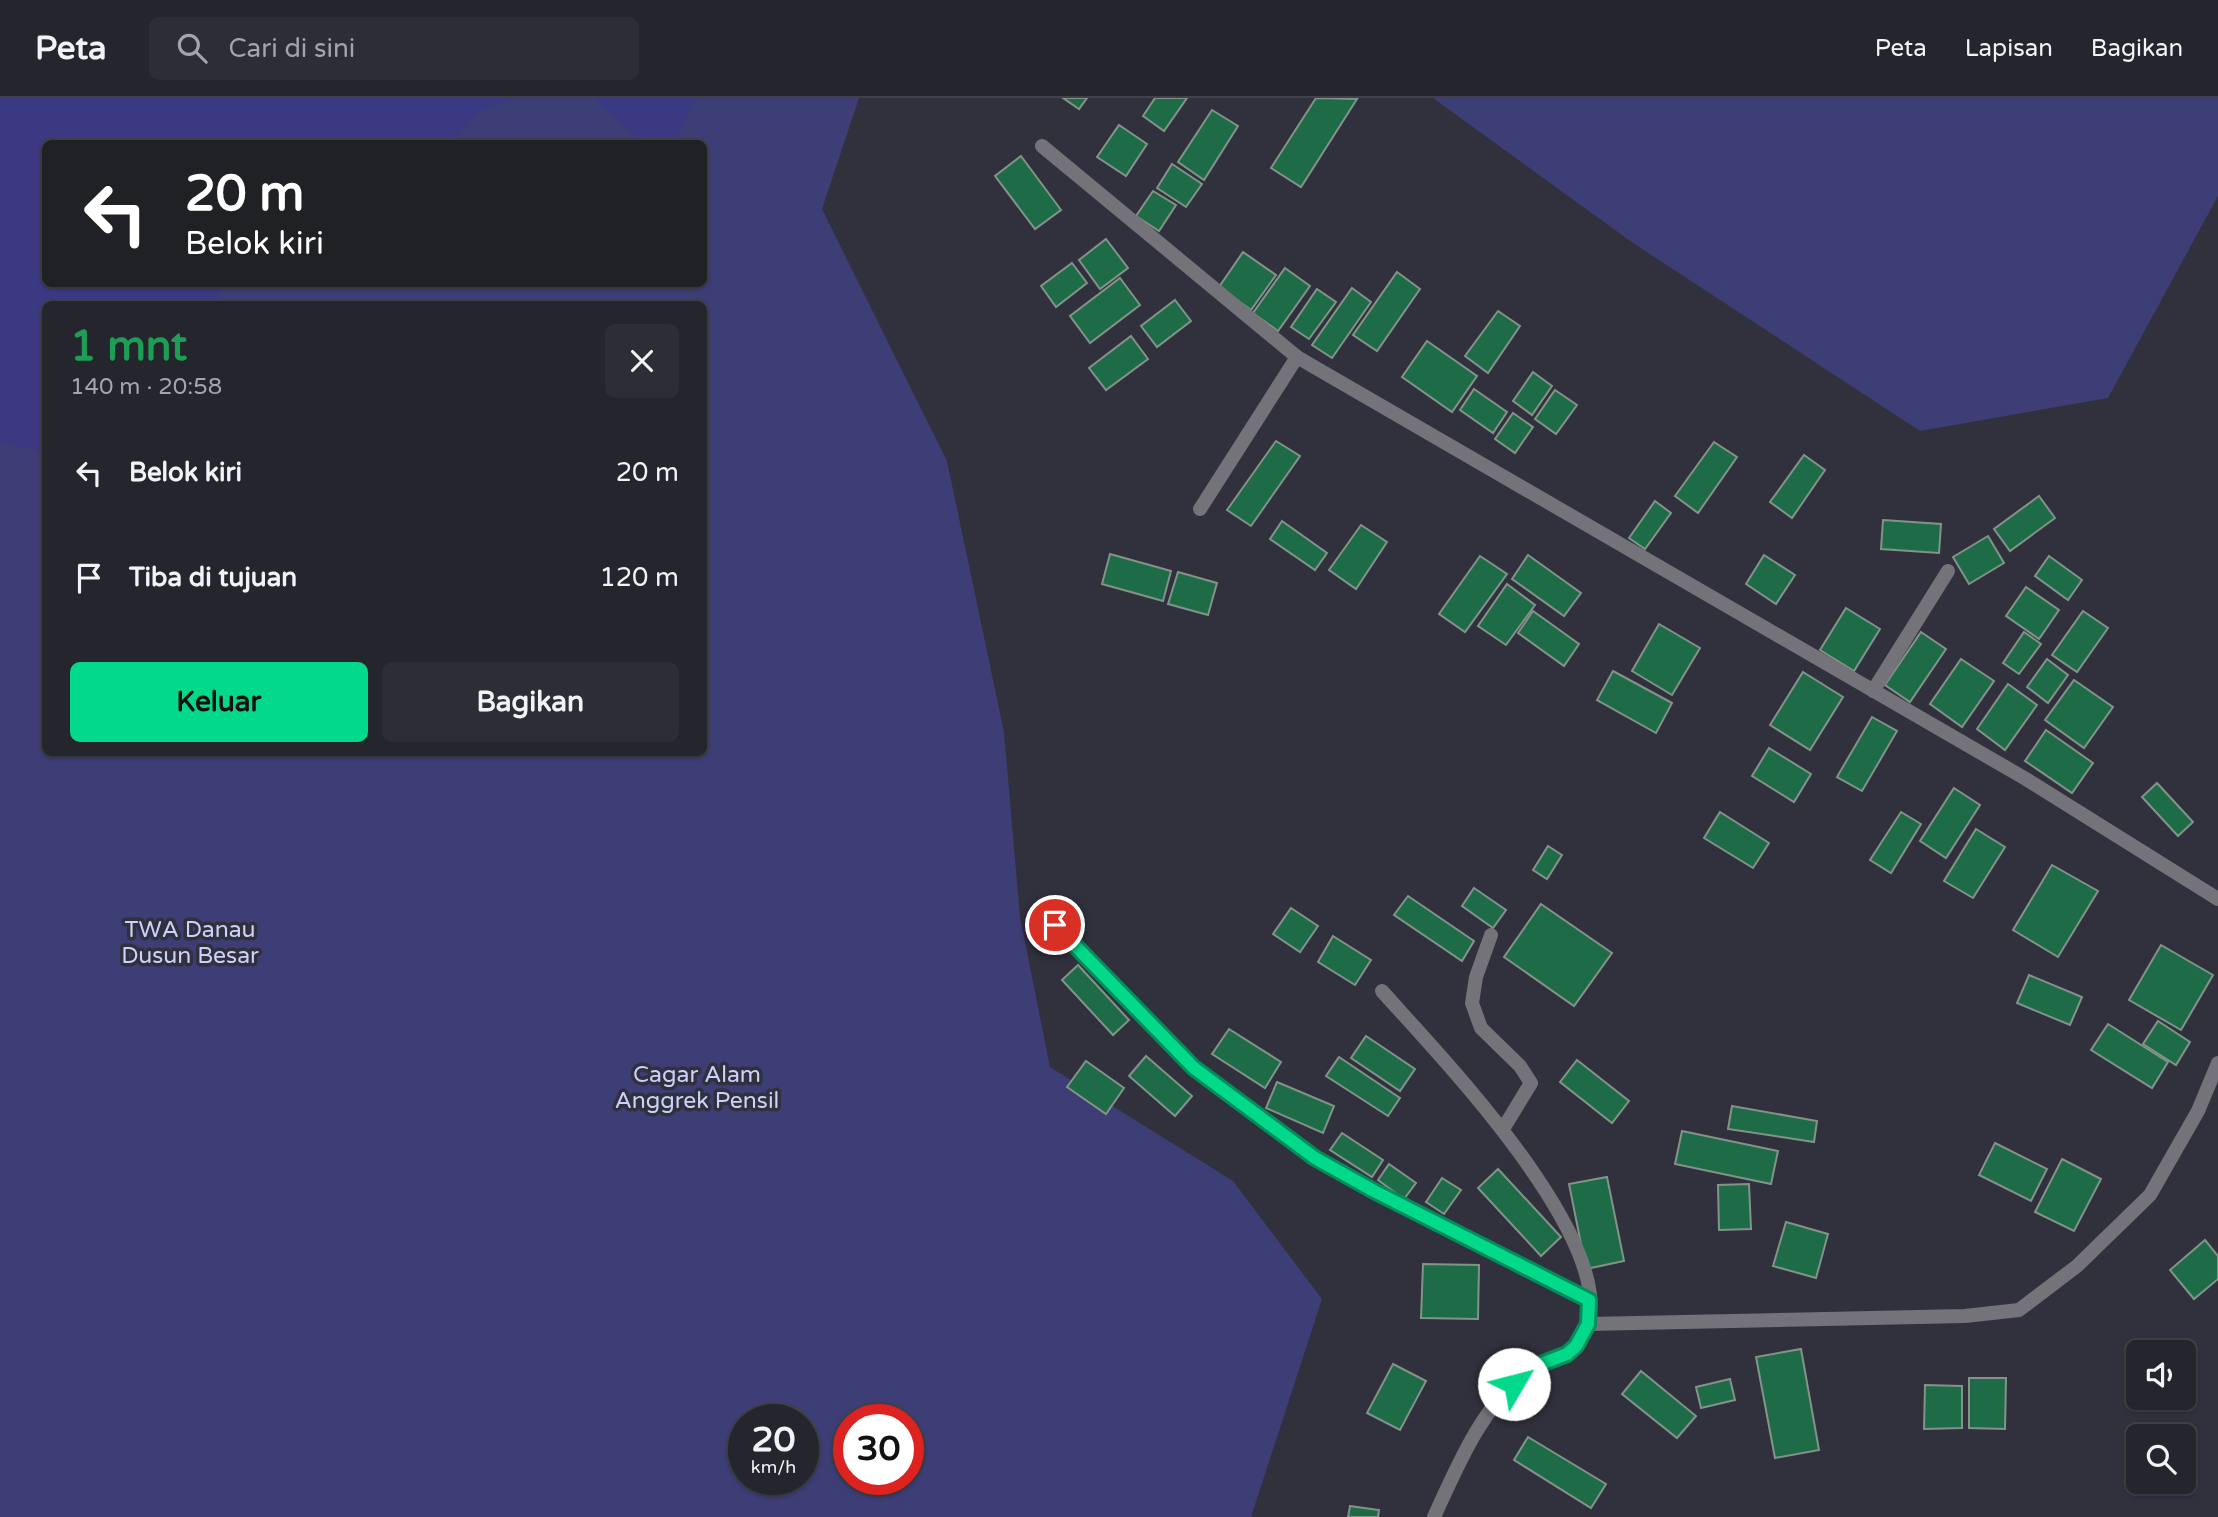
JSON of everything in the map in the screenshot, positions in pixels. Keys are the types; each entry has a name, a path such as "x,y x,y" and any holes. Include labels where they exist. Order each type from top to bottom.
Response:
{"street":[{"path":"1042,146 1297,357 2026,779 2218,899"},
{"path":"1200,509 1297,357"},
{"path":"1873,691 1948,571"},
{"path":"1055,925 1194,1068 1315,1158 1374,1191 1589,1300"},
{"path":"1491,935 1476,977 1472,1003 1481,1028 1520,1066 1531,1083 1503,1129"},
{"path":"1382,991 1503,1129 1561,1216 1581,1261 1589,1300 1588,1324 1582,1339 1567,1354 1528,1369 1485,1416 1434,1517"},
{"path":"1588,1324 1965,1316 2019,1310 2077,1266 2150,1195 2198,1111 2218,1063"}],"green space":[{"name":"Cagar Alam Anggrek Pensil","path":"0,98 859,98 822,209 947,461 1004,732 1020,917 1050,1067 1233,1181 1322,1299 1251,1517 0,1517"},
{"path":"1433,98 2218,98 2218,196 2108,398 1920,431 1633,243"}],"shaded area":[{"path":"0,98 518,98 481,110 456,140 42,140 42,287 230,287 220,290 220,301 42,301 42,451 0,442"},
{"path":"593,98 697,98 676,140 639,139"}],"building":[{"path":"1063,98 1087,98 1079,109"},
{"path":"1155,98 1187,98 1164,131 1143,116"},
{"path":"1316,98 1357,99 1301,187 1271,168"},
{"path":"1212,110 1238,126 1204,180 1178,162"},
{"path":"1119,125 1147,144 1126,176 1097,157"},
{"path":"1021,156 1061,210 1035,229 995,176"},
{"path":"1172,164 1202,184 1186,207 1157,188"},
{"path":"1153,191 1176,205 1159,231 1136,216"},
{"path":"1106,239 1128,268 1100,289 1079,260"},
{"path":"1243,252 1276,275 1251,310 1219,287"},
{"path":"1072,263 1087,283 1056,307 1041,286"},
{"path":"1285,268 1310,286 1278,331 1253,313"},
{"path":"1397,272 1420,289 1377,351 1353,335"},
{"path":"1120,278 1140,305 1090,343 1070,316"},
{"path":"1352,288 1371,302 1332,358 1312,345"},
{"path":"1317,289 1336,302 1309,339 1291,327"},
{"path":"1175,300 1191,321 1157,347 1141,326"},
{"path":"1498,311 1520,326 1488,373 1465,356"},
{"path":"1131,336 1148,359 1106,390 1089,368"},
{"path":"1427,341 1477,376 1452,412 1402,377"},
{"path":"1533,372 1552,386 1532,415 1513,401"},
{"path":"1474,389 1507,412 1493,433 1460,410"},
{"path":"1555,390 1577,405 1556,434 1535,419"},
{"path":"1513,413 1533,427 1515,453 1495,439"},
{"path":"1276,441 1300,456 1251,526 1227,510"},
{"path":"1714,442 1737,457 1698,513 1675,496"},
{"path":"1804,455 1825,470 1792,518 1770,502"},
{"path":"2039,496 2055,518 2010,551 1994,529"},
{"path":"1655,501 1671,513 1645,549 1629,538"},
{"path":"1883,520 1941,524 1939,553 1881,549"},
{"path":"1282,521 1327,553 1315,570 1270,539"},
{"path":"1361,525 1387,542 1356,589 1329,570"},
{"path":"1988,536 2004,563 1969,584 1953,557"},
{"path":"1110,554 1171,571 1163,601 1102,584"},
{"path":"1528,555 1581,593 1564,616 1512,579"},
{"path":"1764,555 1795,575 1776,604 1746,584"},
{"path":"1480,556 1507,574 1465,632 1439,614"},
{"path":"2049,556 2082,580 2068,600 2035,576"},
{"path":"1178,572 1217,583 1208,615 1168,604"},
{"path":"1507,584 1535,605 1506,645 1478,626"},
{"path":"2026,587 2059,610 2039,639 2006,616"},
{"path":"1846,608 1880,629 1854,671 1820,650"},
{"path":"1533,611 1579,644 1564,666 1518,633"},
{"path":"2083,611 2108,628 2077,672 2052,655"},
{"path":"1659,624 1700,648 1672,695 1632,671"},
{"path":"1921,632 1946,649 1910,702 1885,685"},
{"path":"2024,632 2041,644 2019,674 2003,663"},
{"path":"1961,659 1994,681 1962,727 1930,704"},
{"path":"2047,659 2068,675 2048,703 2027,687"},
{"path":"1613,671 1672,703 1656,733 1597,700"},
{"path":"1803,672 1843,697 1810,750 1770,725"},
{"path":"2074,680 2113,707 2084,748 2045,720"},
{"path":"2008,684 2037,705 2005,750 1977,729"},
{"path":"1872,717 1897,731 1862,791 1837,777"},
{"path":"2046,730 2093,763 2072,793 2025,761"},
{"path":"1769,748 1811,774 1794,802 1752,776"},
{"path":"2157,783 2193,822 2178,836 2142,797"},
{"path":"1954,788 1980,805 1946,858 1920,841"},
{"path":"1720,812 1769,843 1753,868 1704,838"},
{"path":"1901,812 1921,824 1891,873 1870,860"},
{"path":"1976,829 2005,847 1973,898 1944,881"},
{"path":"1548,846 1562,855 1547,879 1533,870"},
{"path":"2052,865 2098,891 2058,957 2013,930"},
{"path":"1474,888 1506,910 1493,928 1462,906"},
{"path":"1408,896 1474,941 1462,961 1394,915"},
{"path":"1541,904 1612,953 1574,1006 1504,957"},
{"path":"1291,908 1318,926 1300,952 1273,934"},
{"path":"1333,936 1371,960 1355,985 1318,962"},
{"path":"2161,945 2213,975 2181,1030 2129,1000"},
{"path":"1078,965 1129,1020 1113,1035 1062,980"},
{"path":"2029,975 2082,997 2070,1025 2017,1003"},
{"path":"2158,1021 2190,1042 2176,1065 2143,1044"},
{"path":"2108,1024 2168,1062 2152,1088 2091,1050"},
{"path":"1229,1029 1281,1062 1265,1088 1212,1054"},
{"path":"1366,1036 1415,1069 1400,1091 1351,1058"},
{"path":"1146,1056 1192,1096 1175,1116 1129,1076"},
{"path":"1339,1057 1400,1098 1388,1116 1326,1076"},
{"path":"1577,1060 1629,1101 1612,1123 1560,1082"},
{"path":"1086,1061 1124,1088 1106,1114 1067,1087"},
{"path":"1277,1082 1334,1106 1323,1133 1266,1108"},
{"path":"1732,1106 1817,1121 1814,1142 1728,1129"},
{"path":"1682,1131 1778,1151 1771,1184 1675,1164"},
{"path":"1342,1133 1383,1160 1372,1177 1330,1150"},
{"path":"1995,1143 2047,1169 2031,1201 1979,1175"},
{"path":"2062,1159 2101,1179 2074,1231 2035,1212"},
{"path":"1389,1164 1416,1183 1404,1199 1378,1180"},
{"path":"1498,1169 1561,1237 1541,1256 1478,1188"},
{"path":"1607,1177 1624,1261 1586,1269 1569,1184"},
{"path":"1442,1178 1461,1190 1444,1214 1426,1202"},
{"path":"1749,1184 1751,1229 1719,1230 1718,1185"},
{"path":"1786,1222 1828,1234 1816,1278 1773,1266"},
{"path":"2205,1240 2218,1256 2218,1279 2194,1299 2170,1270"},
{"path":"1423,1264 1479,1265 1478,1319 1421,1318"},
{"path":"1801,1349 1819,1450 1775,1458 1756,1357"},
{"path":"1393,1364 1426,1381 1400,1430 1367,1413"},
{"path":"1641,1371 1696,1416 1677,1438 1622,1394"},
{"path":"1969,1378 2006,1378 2005,1429 1969,1428"},
{"path":"1730,1379 1735,1400 1701,1408 1696,1387"},
{"path":"1925,1385 1962,1386 1962,1428 1924,1429"},
{"path":"1528,1437 1606,1484 1591,1508 1514,1460"},
{"path":"1350,1506 1379,1510 1378,1517 1348,1517"}],"route":[{"path":"1055,925 1194,1068 1315,1158 1374,1191 1589,1300 1588,1324 1576,1346 1567,1354 1528,1369 1514,1384"}],"park label":[{"name":"TWA Danau Dusun Besar","path":"190,942"}]}
